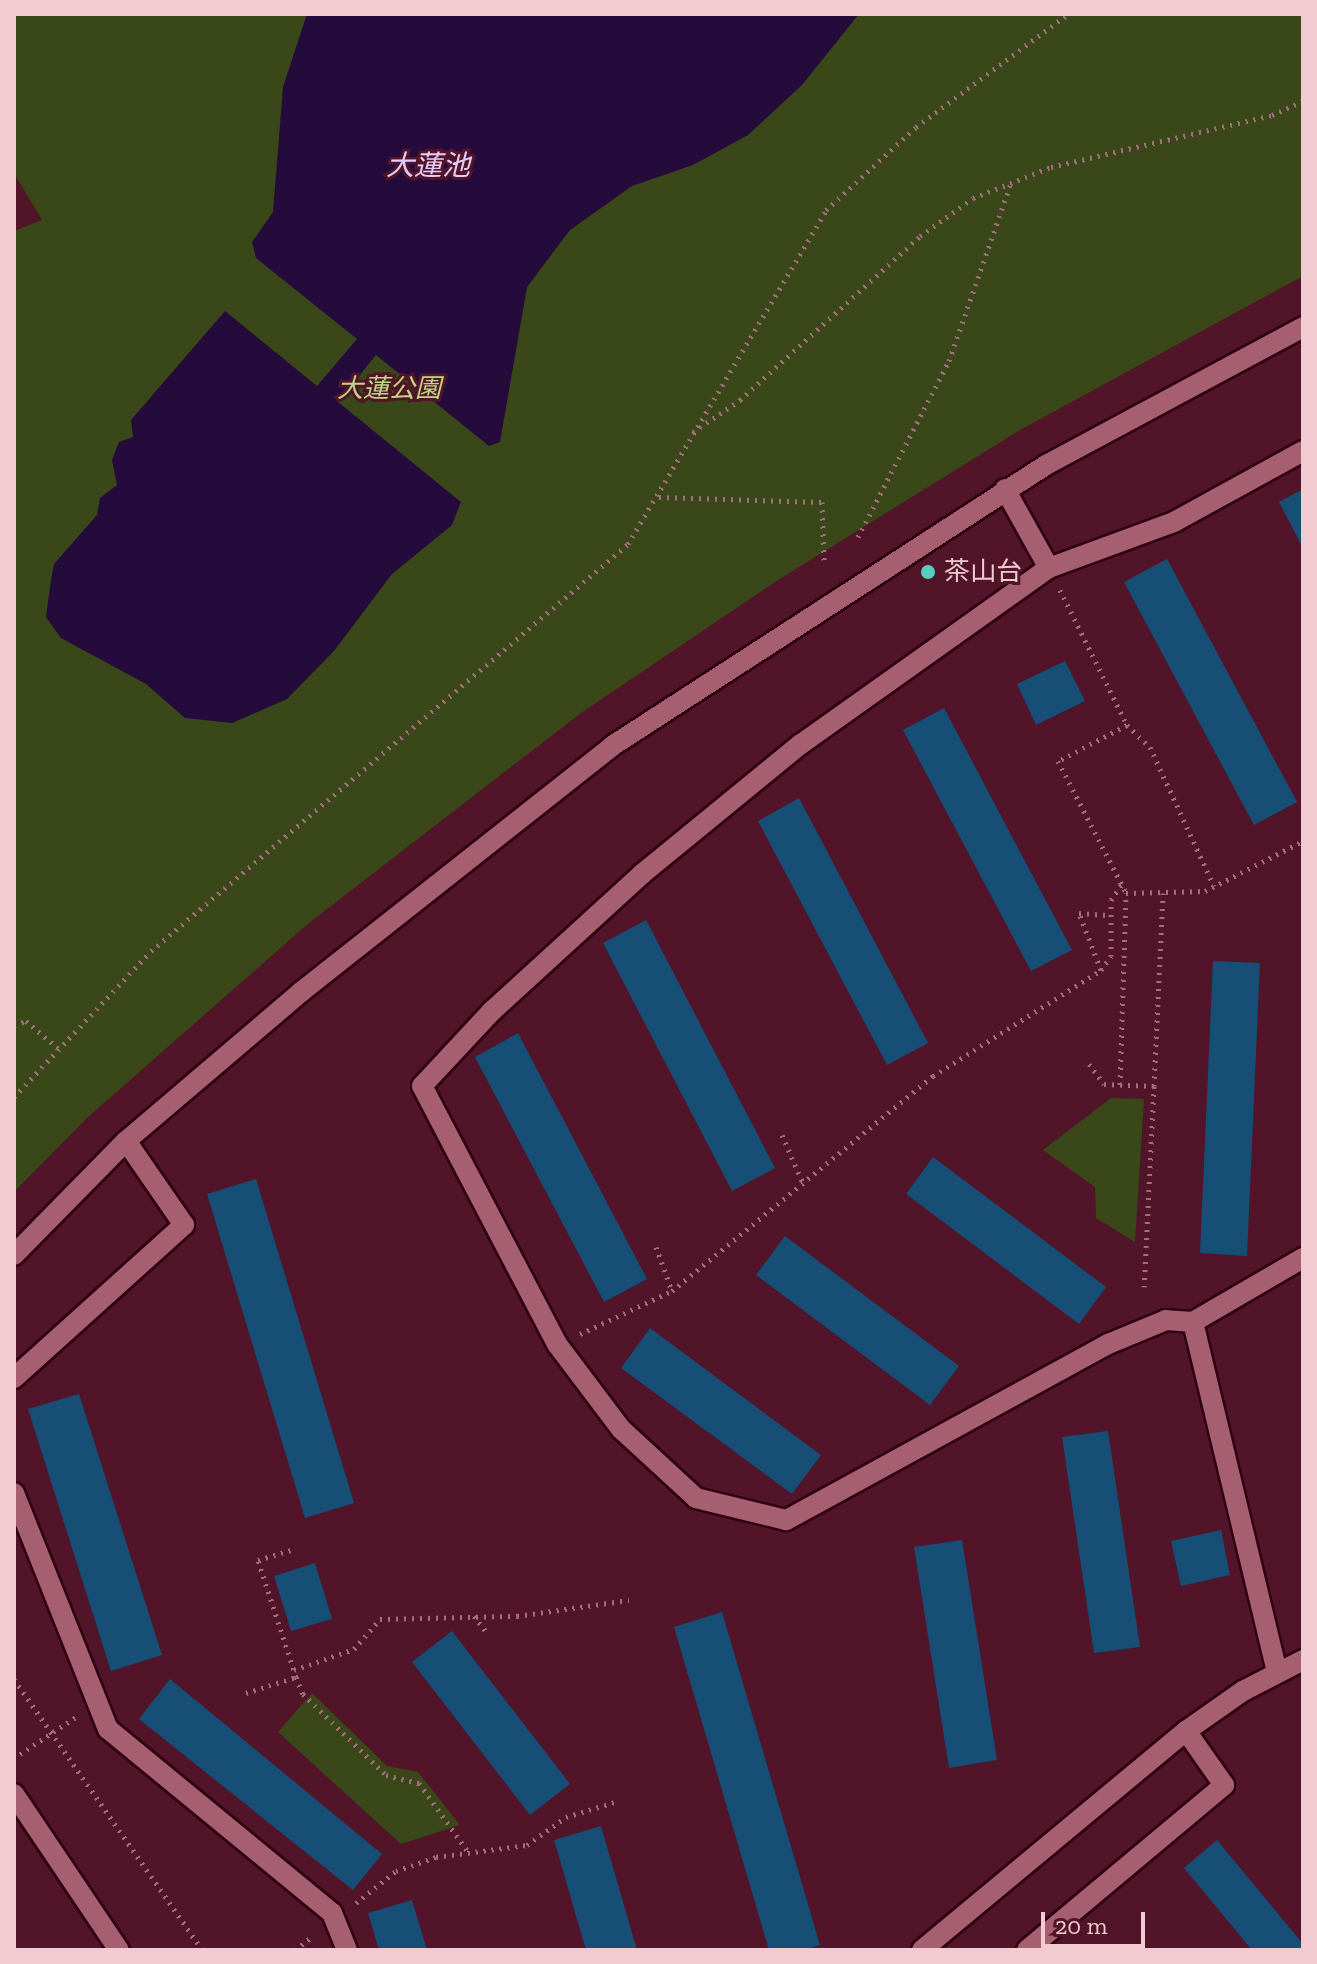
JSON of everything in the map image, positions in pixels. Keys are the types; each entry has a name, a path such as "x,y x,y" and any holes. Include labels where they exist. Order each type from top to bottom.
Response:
{"street":[{"path":"14,1255 126,1141 301,992 612,746 1005,489 1303,327"},
{"path":"1303,451 1174,522 1049,568 801,744 642,874 492,1011 422,1086 557,1344 621,1429 696,1498 786,1520 1108,1344 1166,1320 1193,1322 1303,1258"},
{"path":"1005,489 1049,568"},
{"path":"14,1378 184,1225 126,1141"},
{"path":"1193,1322 1277,1672"},
{"path":"14,1493 94,1705 108,1729 335,1919 347,1950"},
{"path":"922,1950 1186,1731 1277,1672 1303,1660"},
{"path":"1027,1950 1224,1785 1186,1731"},
{"path":"14,1794 119,1950"}],"path":[{"path":"14,1097 151,951 628,544 659,497 692,433 826,210 904,137 1068,14"},
{"path":"692,433 740,400 920,236 973,198 1051,167 1272,115 1303,101"},
{"path":"858,537 949,361 1011,183"},
{"path":"659,497 822,502 824,560"},
{"path":"1049,568 1127,725 1150,747 1214,886"},
{"path":"1120,1085 1126,893 1058,761 1127,725"},
{"path":"1126,893 1163,893 1214,886 1303,841"},
{"path":"557,1344 672,1291 933,1076 1101,970 1111,956 1111,900 1122,884"},
{"path":"1144,1287 1163,893"},
{"path":"1101,970 1079,913 1112,915"},
{"path":"14,1025 26,1021 59,1049"},
{"path":"1089,1064 1104,1084 1154,1086"},
{"path":"782,1135 803,1183"},
{"path":"656,1247 672,1291"},
{"path":"290,1550 258,1560 303,1694 386,1775 419,1783 469,1853"},
{"path":"294,1670 354,1649 380,1619 517,1616 629,1600"},
{"path":"473,1615 488,1634"},
{"path":"246,1693 296,1677"},
{"path":"14,1679 48,1734 202,1950"},
{"path":"20,1754 94,1705"},
{"path":"295,1950 396,1871 469,1853 527,1845 566,1817 618,1801"}],"green space":[{"name":"大蓮公園","path":"14,14 1303,14 1303,276 1020,430 778,580 581,713 309,923 88,1117 14,1192 14,231 42,220 14,173"},
{"path":"1111,1098 1144,1099 1135,1242 1096,1218 1095,1187 1043,1150"},
{"path":"312,1693 387,1766 418,1772 460,1825 401,1844 278,1732"}],"water":[{"name":"大蓮池","path":"307,14 859,14 802,85 748,135 693,165 632,186 570,230 527,287 500,442 489,446 376,355 338,402 461,502 452,525 392,574 334,651 287,699 232,723 185,718 146,684 61,638 46,617 51,580 54,564 97,515 100,498 117,485 112,460 119,442 133,437 131,420 225,311 317,386 357,339 256,258 252,242 273,212 283,87"}],"building":[{"path":"1303,489 1303,548 1279,502"},
{"path":"1167,559 1297,802 1254,825 1124,582"},
{"path":"1065,661 1085,701 1036,725 1017,684"},
{"path":"944,708 1072,950 1031,971 903,730"},
{"path":"799,798 928,1043 887,1065 758,821"},
{"path":"646,920 775,1168 732,1191 603,943"},
{"path":"1213,961 1260,963 1247,1256 1200,1253"},
{"path":"518,1033 647,1279 604,1302 475,1057"},
{"path":"933,1157 1106,1287 1079,1324 906,1194"},
{"path":"256,1179 354,1503 305,1518 207,1194"},
{"path":"785,1236 959,1366 930,1405 756,1275"},
{"path":"650,1328 821,1455 792,1494 621,1368"},
{"path":"79,1394 162,1655 111,1671 28,1409"},
{"path":"1108,1431 1140,1647 1094,1653 1062,1437"},
{"path":"1221,1530 1230,1575 1181,1586 1171,1541"},
{"path":"962,1540 997,1760 949,1768 914,1547"},
{"path":"315,1563 332,1619 291,1631 274,1576"},
{"path":"722,1612 820,1945 804,1950 769,1950 674,1627"},
{"path":"452,1631 570,1784 530,1815 412,1662"},
{"path":"170,1679 382,1854 353,1890 139,1719"},
{"path":"601,1826 637,1950 586,1950 554,1840"},
{"path":"1217,1840 1303,1944 1303,1950 1252,1950 1184,1868"},
{"path":"412,1900 427,1950 379,1950 368,1913"}],"place":[{"name":"茶山台","path":"928,572"}]}
